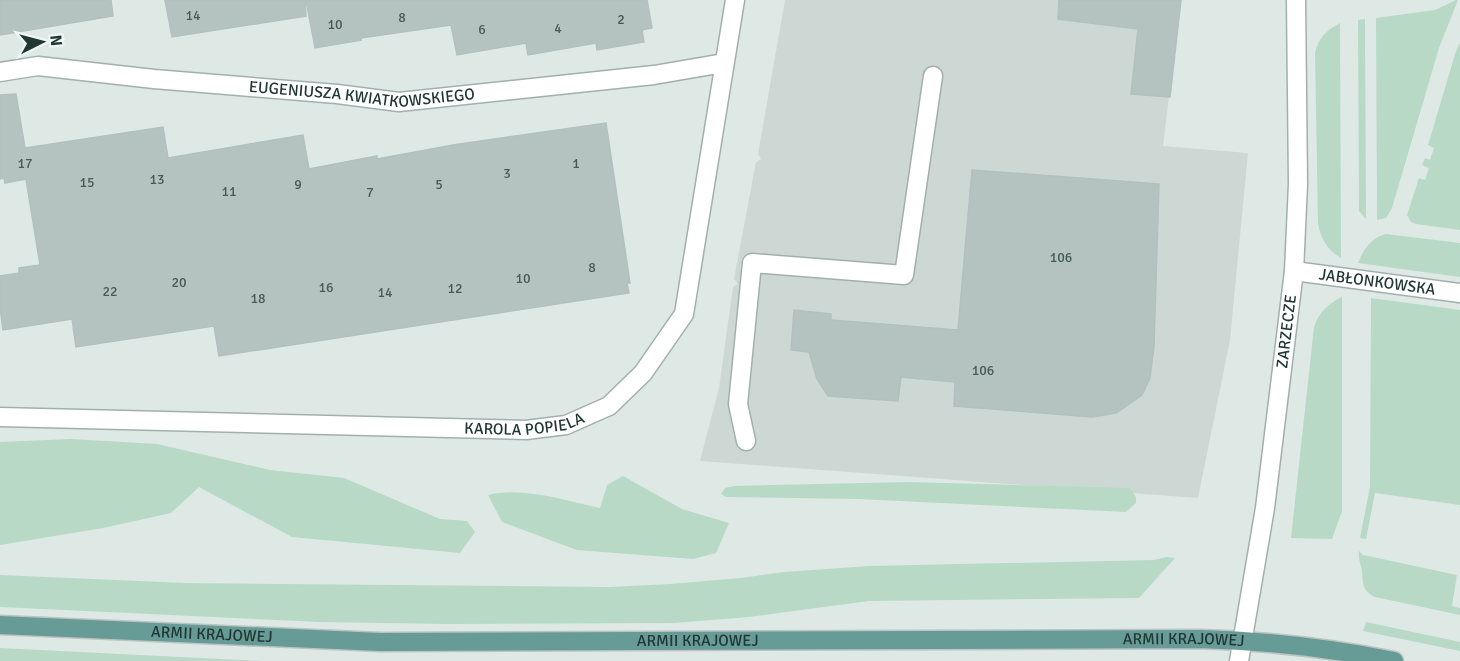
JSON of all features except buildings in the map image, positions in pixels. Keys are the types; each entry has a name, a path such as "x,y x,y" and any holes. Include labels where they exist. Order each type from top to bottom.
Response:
{"main road":[{"name":"ARMII KRAJOWEJ","path":"0,626 380,642 1243,640 1339,650 1394,661"}],"street":[{"name":"KAROLA POPIELA","path":"0,417 526,430 566,425 609,406 643,373 684,315 735,0"},
{"name":"ZARZECZE","path":"1239,661 1265,508 1294,271 1298,184 1296,0"},
{"name":"EUGENIUSZA KWIATKOWSKIEGO","path":"0,72 38,66 154,79 337,94 399,102 654,75 724,63"},
{"path":"746,441 738,404 752,263 904,275 933,76"},
{"name":"JABŁONKOWSKA","path":"1294,271 1460,293"}],"shaded area":[{"path":"785,0 1181,0 1163,146 1248,153 1230,340 1198,498 700,461 719,388 733,287 738,284 734,279 756,162 761,159 758,154"}],"green space":[{"path":"1458,0 1439,48 1392,208 1386,218 1377,220 1376,18 1435,10"},
{"path":"1365,19 1366,219 1359,211 1358,20"},
{"path":"1340,23 1341,258 1325,244 1318,224 1315,53 1324,35"},
{"path":"1460,43 1460,230 1416,224 1411,222 1407,215 1419,178 1425,180 1429,168 1422,165 1425,158 1430,160 1434,148 1428,145"},
{"path":"1386,234 1460,243 1460,277 1358,263 1369,245 1376,238"},
{"path":"1342,297 1342,511 1332,539 1291,538 1314,327 1325,309"},
{"path":"1371,298 1460,310 1460,505 1375,493 1366,539 1360,538 1370,487"},
{"path":"71,439 157,444 270,470 344,478 440,519 467,521 475,532 460,553 292,537 199,487 171,513 103,528 0,545 0,442"},
{"path":"623,476 682,509 729,523 716,553 693,559 577,550 502,522 488,495 530,493 600,508 607,485"},
{"path":"908,482 1130,488 1136,497 1136,503 1126,512 859,499 726,497 721,494 725,488 734,486"},
{"path":"1359,551 1363,555 1457,575 1452,606 1460,608 1460,615 1375,597 1365,589"},
{"path":"1175,558 1139,598 869,601 749,617 674,623 318,622 0,607 0,575 185,583 609,587 670,584 869,566 1154,560"},
{"path":"1366,622 1460,642 1460,651 1363,631"},
{"path":"0,648 263,661 0,661"}]}
